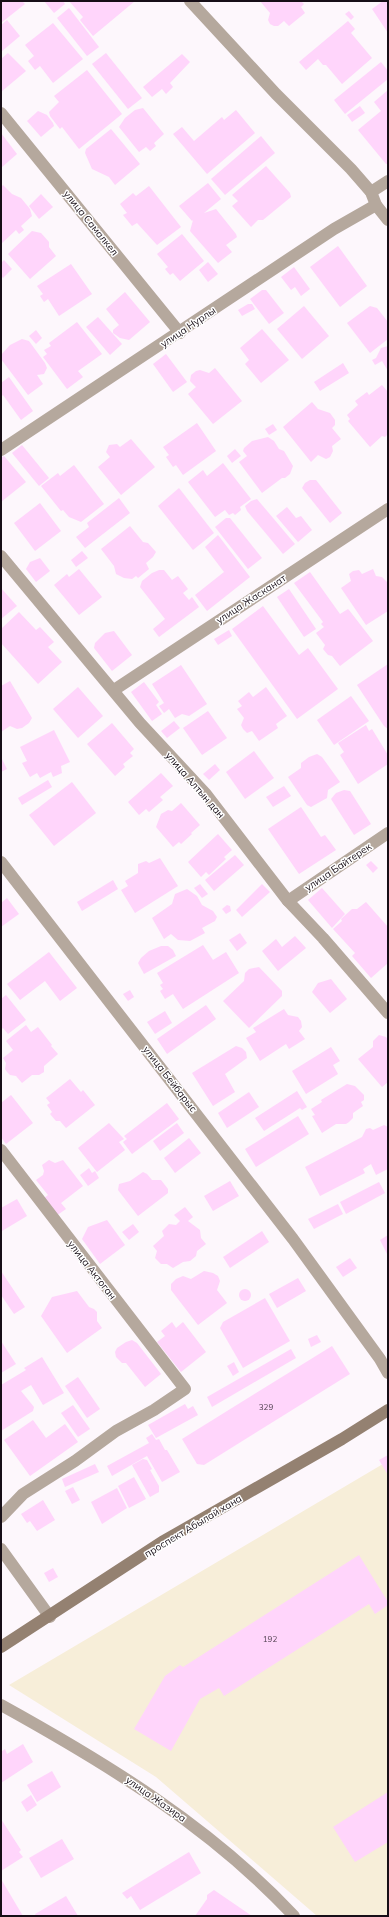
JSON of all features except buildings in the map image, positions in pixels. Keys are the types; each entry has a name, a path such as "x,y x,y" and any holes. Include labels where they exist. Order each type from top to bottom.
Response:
{"main road":[{"name":"проспект Абылай хана","path":"1,1647 50,1617 162,1542 342,1439 388,1410"}],"street":[{"path":"190,1 371,192 376,205 388,220"},
{"name":"улица Самалкел","path":"1,113 180,333"},
{"path":"371,192 388,181"},
{"name":"улица Нурлы","path":"1,450 180,333 334,229 376,205"},
{"name":"улица Жасканат","path":"114,690 388,509"},
{"name":"улица Алтын дан","path":"1,556 140,723 205,793 288,900 388,1013"},
{"name":"улица Байтерек","path":"288,900 388,833"},
{"name":"улица Бейбарыс","path":"1,862 289,1232 380,1359 388,1373"},
{"name":"улица Актоган","path":"1,1150 185,1389 154,1410 116,1431 75,1461 24,1494 1,1517"},
{"path":"1,1549 50,1617"},
{"name":"улица Жазира","path":"1,1705 120,1774 192,1825 265,1885 294,1916"}],"shaded area":[{"path":"388,1461 388,1916 317,1916 156,1777 9,1685"}]}
